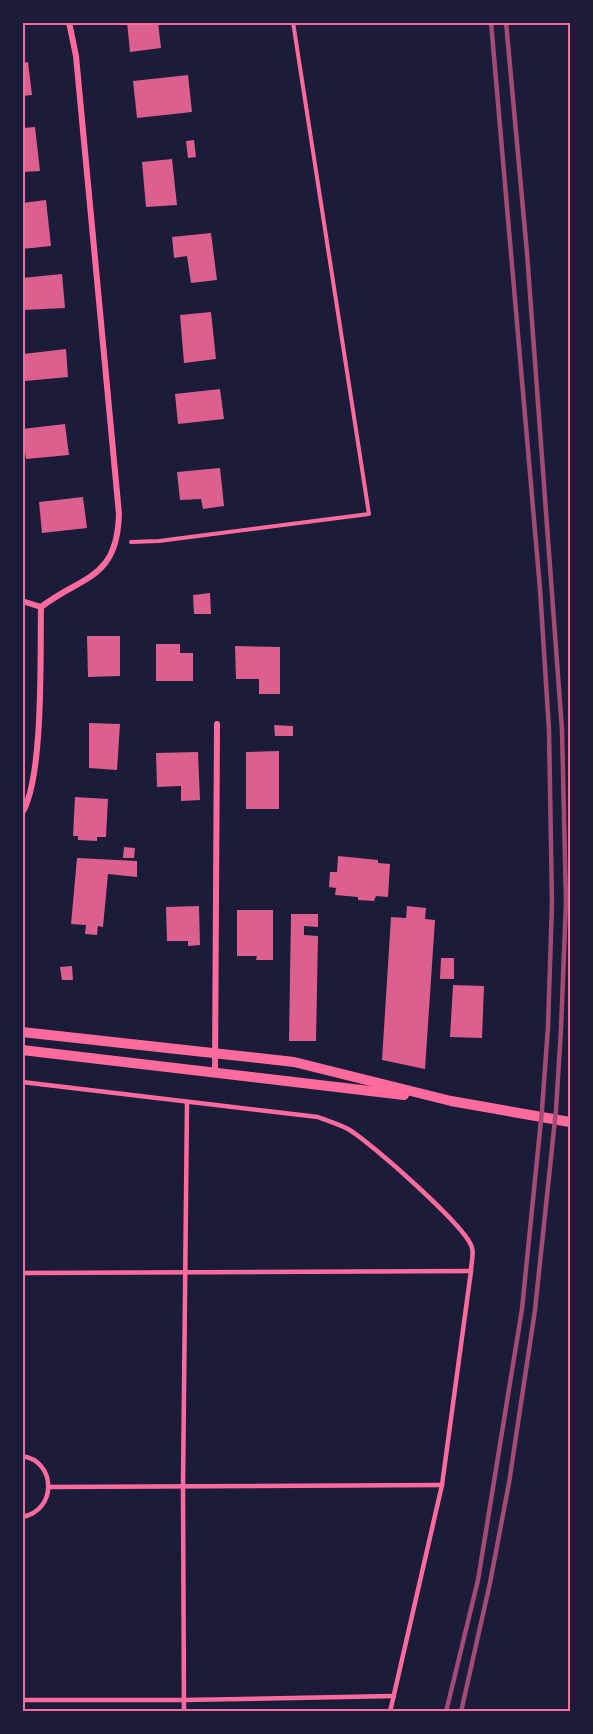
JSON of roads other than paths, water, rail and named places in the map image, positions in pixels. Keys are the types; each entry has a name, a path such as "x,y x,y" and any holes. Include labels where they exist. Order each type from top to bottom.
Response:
{"street":[{"path":"22,813 28,804 37,745 41,607 57,594 86,581 99,570 111,554 118,535 119,514 76,56 69,22"},
{"path":"22,601 41,607"},
{"path":"215,1072 217,724"},
{"path":"22,1032 294,1062 451,1101"},
{"path":"22,1050 451,1101 570,1122"}],"lane":[{"path":"22,1082 318,1118 349,1130 369,1144 465,1234 473,1248 471,1271 442,1485 390,1712"},
{"path":"184,1712 183,1487 187,1102"},
{"path":"22,1273 471,1271"},
{"path":"22,1456 29,1457 40,1464 47,1474 49,1487 40,1509 29,1516 22,1517"},
{"path":"49,1487 442,1485"},
{"path":"22,1700 394,1696"}],"railway":[{"path":"446,1712 478,1580 522,1309 542,1110 548,1027 552,903 549,730 540,589 491,22"},
{"path":"461,1712 490,1583 509,1483 535,1310 556,1110 566,902 562,730 527,253 506,22"}]}
